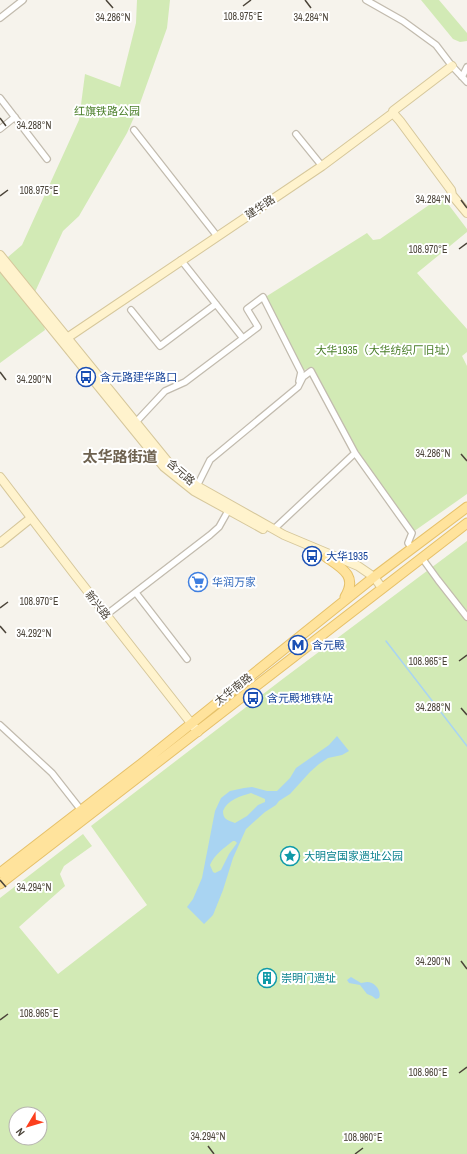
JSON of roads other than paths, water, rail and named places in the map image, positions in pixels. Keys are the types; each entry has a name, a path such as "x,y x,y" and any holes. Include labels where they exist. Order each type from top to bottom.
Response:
{"main road":[{"name":"建华路","path":"64,339 322,166 393,114 393,110 452,66"},
{"path":"393,114 400,121 467,214"},
{"name":"含元路","path":"0,255 164,467 194,491 228,511 270,533 372,579"},
{"name":"含元路","path":"0,265 136,422 168,462 197,486 284,535 358,566 372,579 380,590"},
{"name":"新兴路","path":"0,477 198,732"},
{"name":"太华南路","path":"0,873 372,579 467,507"},
{"path":"0,543 31,518"},
{"name":"太华南路","path":"0,884 467,523"},
{"path":"326,557 342,568 349,577 351,584 350,590 341,604"}],"street":[{"path":"0,18 23,0"},
{"path":"366,0 409,25 436,45 452,66 467,82"},
{"path":"462,77 467,67"},
{"path":"0,98 47,159"},
{"path":"0,129 15,117"},
{"path":"134,130 217,236"},
{"path":"296,134 322,166"},
{"path":"181,260 242,337"},
{"path":"136,422 165,391 185,382 242,337 258,327 247,309 263,297 301,372 298,388"},
{"path":"131,310 160,346 216,304"},
{"path":"197,486 210,460 298,388 303,377 312,371 355,453 412,533 408,543 412,548"},
{"path":"274,529 355,453"},
{"path":"106,615 219,527 228,511"},
{"path":"422,558 467,617"},
{"path":"136,593 187,659"},
{"path":"0,725 52,773 81,810"}],"water":[{"path":"337,736 349,751 342,755 328,758 319,764 290,794 265,812 246,829 233,858 213,915 204,924 187,907 193,899 202,878 215,811 221,798 230,791 252,787 267,791 277,791 290,778 296,768 329,745","holes":["251,793 265,799 265,802 258,805 247,816 235,823 225,818 223,811 231,801","233,841 237,843 229,854 221,870 215,873 213,872 210,865 212,861"]},
{"path":"351,977 361,983 370,982 375,985 380,993 379,998 376,999 367,994 360,985 349,983 347,980"}],"waterway":[{"path":"386,641 467,746"}],"place":[{"name":"含元路建华路口","path":"86,377"},
{"name":"大华1935","path":"312,556"},
{"name":"华润万家","path":"198,582"},
{"name":"含元殿","path":"298,645"},
{"name":"含元殿地铁站","path":"253,698"},
{"name":"大明宫国家遗址公园","path":"290,856"},
{"name":"崇明门遗址","path":"267,978"}],"district":[{"name":"太华路街道","path":"120,456"}],"park label":[{"name":"红旗铁路公园","path":"107,111"},
{"name":"大华1935（大华纺织厂旧址）","path":"386,350"}]}
